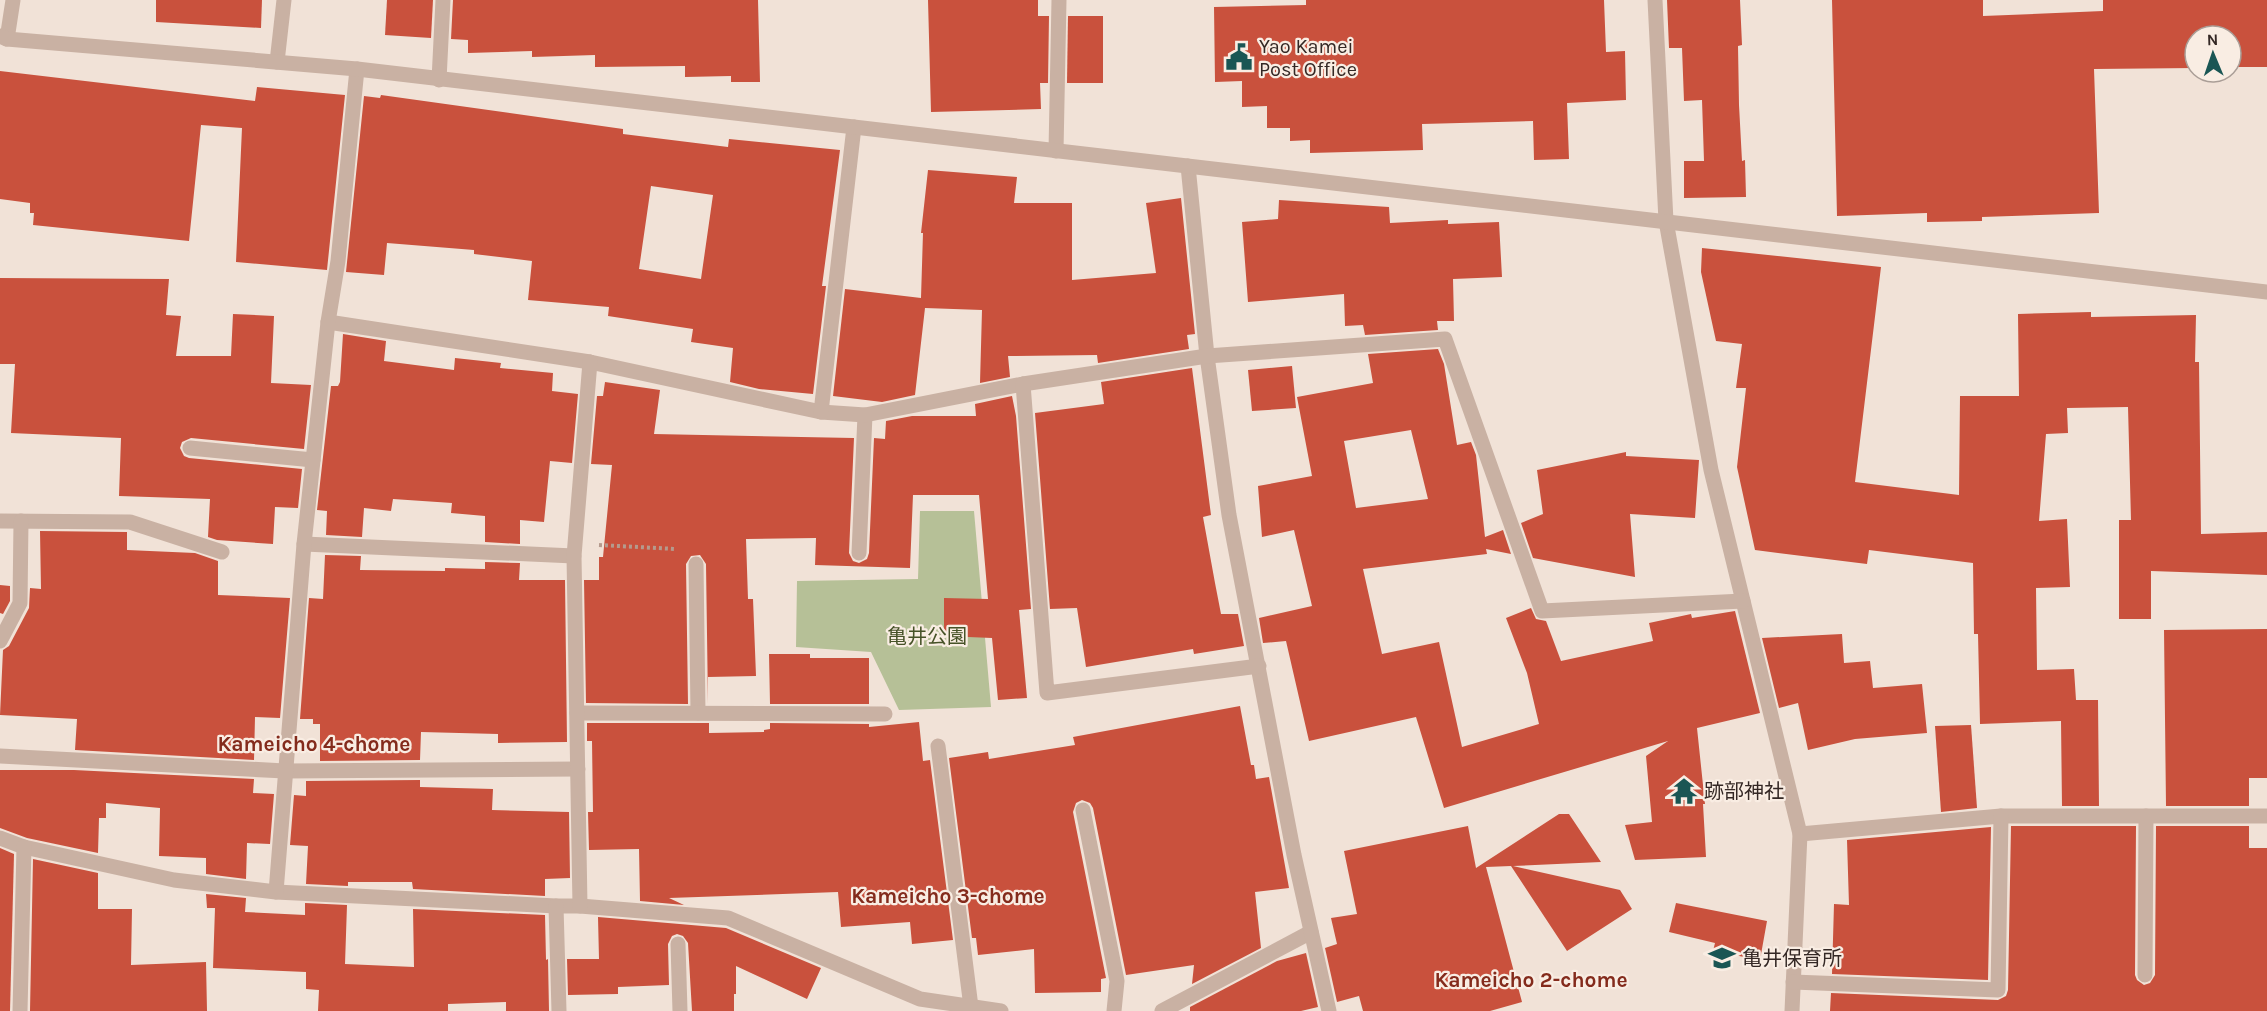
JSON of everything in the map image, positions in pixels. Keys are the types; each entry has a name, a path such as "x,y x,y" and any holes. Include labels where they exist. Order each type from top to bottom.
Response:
{"street":[{"path":"14,0 4,38 357,69 1666,220 2267,292"},
{"path":"277,62 284,0"},
{"path":"439,80 443,0"},
{"path":"1056,151 1059,0"},
{"path":"1655,0 1666,220 1711,470 1800,834 1792,1011"},
{"path":"276,892 304,544 328,322 338,261 357,69"},
{"path":"821,412 854,127"},
{"path":"1188,166 1207,356 1229,515 1294,855 1329,1011"},
{"path":"328,322 590,362 821,412 865,415 1023,384 1207,356 1445,339 1542,611 1743,601"},
{"path":"580,906 575,550 590,362"},
{"path":"1023,384 1047,693 1259,666"},
{"path":"859,553 865,415"},
{"path":"190,448 313,460"},
{"path":"0,521 130,522 222,552"},
{"path":"0,641 20,603 21,521"},
{"path":"304,544 575,550"},
{"path":"696,564 698,713"},
{"path":"577,713 885,714"},
{"path":"938,746 971,1006"},
{"path":"0,756 285,771 578,769"},
{"path":"1083,810 1117,981 1114,1011"},
{"path":"1800,834 2001,816 2267,816"},
{"path":"1793,982 1998,990 2001,816"},
{"path":"2145,975 2146,816"},
{"path":"0,838 24,847 174,880 276,892 580,906 728,918 920,999 1001,1011"},
{"path":"20,1011 24,847"},
{"path":"556,906 559,1011"},
{"path":"1162,1011 1311,932"},
{"path":"678,944 680,1011"}],"path":[{"path":"575,550 686,550 696,564"}],"green space":[{"name":"亀井公園","path":"920,511 974,511 991,707 899,710 871,652 796,647 797,581 918,579"}],"building":[{"path":"156,0 262,0 261,28 156,22"},
{"path":"387,0 433,0 431,38 385,35"},
{"path":"453,0 758,0 760,82 731,82 731,76 685,77 685,66 595,67 595,55 532,57 532,51 468,53 468,40 451,39"},
{"path":"928,0 1038,0 1038,16 1049,16 1048,83 1040,83 1041,109 931,112"},
{"path":"1306,0 1604,0 1606,52 1625,51 1626,100 1567,103 1569,159 1534,160 1533,121 1422,124 1423,150 1310,153 1310,140 1290,141 1290,128 1267,128 1267,106 1242,107 1242,81 1215,82 1214,7 1306,5"},
{"path":"1667,0 1740,0 1742,45 1738,46 1739,105 1742,161 1745,160 1746,197 1684,198 1684,161 1704,161 1702,100 1684,101 1682,48 1669,48"},
{"path":"1832,0 1983,0 1983,16 2103,11 2103,0 2267,0 2267,67 2243,67 2243,24 2183,24 2183,68 2094,69 2099,213 1982,217 1982,221 1927,222 1927,213 1837,216"},
{"path":"1068,16 1103,16 1103,83 1067,83"},
{"path":"0,71 255,101 257,87 345,95 327,270 236,262 242,128 201,125 189,241 33,225 34,213 30,213 30,203 0,199"},
{"path":"381,95 623,129 623,134 728,147 729,139 840,150 822,286 826,286 813,394 759,389 730,382 733,348 691,342 693,329 608,316 609,307 528,300 532,261 474,254 474,250 387,243 384,275 346,272 364,96 380,98","holes":["651,186 713,195 701,279 639,269"]},
{"path":"928,170 1017,177 1014,203 1072,203 1072,280 1156,273 1146,203 1181,198 1195,334 1187,335 1189,349 1098,363 1097,355 1008,356 1010,377 980,383 982,310 925,308 915,395 882,402 833,396 845,289 921,298 923,233 921,233"},
{"path":"1279,200 1389,207 1390,223 1448,220 1448,224 1499,222 1502,277 1453,279 1454,321 1437,321 1438,330 1365,335 1363,325 1345,326 1344,294 1248,302 1242,222 1278,219"},
{"path":"1702,248 1881,267 1855,482 1959,495 1960,396 2019,396 2018,314 2091,312 2091,317 2196,315 2195,362 2199,362 2201,534 2267,532 2267,575 2151,571 2151,619 2119,619 2119,520 2131,520 2128,407 2067,408 2068,433 2046,434 2039,521 2067,519 2070,587 2036,588 2037,670 2074,669 2076,700 2098,700 2099,806 2062,806 2061,721 1980,724 1978,634 1974,634 1973,563 1869,550 1867,564 1755,550 1737,467 1746,388 1736,388 1742,344 1716,341 1701,272"},
{"path":"0,278 169,279 166,315 181,316 176,356 231,356 233,314 274,316 271,383 311,385 304,449 191,438 182,442 180,448 184,456 189,458 302,469 298,508 275,507 273,544 217,540 208,537 210,499 119,496 121,438 11,433 15,364 0,364"},
{"path":"343,334 386,341 384,361 454,370 455,358 501,363 500,368 553,373 552,391 578,394 572,463 550,461 544,522 520,520 520,544 485,542 485,516 451,513 452,503 393,499 391,511 364,508 362,537 326,535 327,511 317,510 331,386 338,386 340,382"},
{"path":"1438,349 1444,364 1457,445 1471,442 1476,455 1485,537 1503,530 1511,554 1486,549 1487,554 1363,569 1382,654 1439,642 1462,747 1539,724 1527,673 1506,618 1531,608 1536,619 1546,621 1561,661 1653,641 1649,623 1691,614 1692,618 1735,611 1760,713 1697,728 1705,804 1703,804 1706,857 1635,860 1625,825 1652,822 1646,756 1668,741 1444,808 1416,717 1309,741 1286,641 1263,643 1259,618 1312,606 1294,530 1262,537 1258,486 1312,476 1297,397 1373,383 1368,354","holes":["1411,430 1428,499 1356,508 1344,441"]},
{"path":"1292,366 1296,408 1252,411 1248,370"},
{"path":"1192,368 1211,515 1203,517 1215,583 1221,614 1238,614 1244,646 1194,654 1193,649 1086,667 1077,608 1050,609 1035,413 1104,404 1101,382"},
{"path":"605,382 660,390 654,434 854,438 849,553 853,561 859,563 867,559 869,553 874,438 885,439 886,421 912,416 976,416 975,404 1012,396 1016,416 1031,609 1019,610 1027,698 998,700 992,638 944,636 944,598 988,599 979,495 913,495 910,568 815,565 816,538 746,539 748,599 753,599 756,676 708,677 708,704 706,564 700,555 691,556 686,564 688,704 586,703 584,580 599,580 599,557 603,557 612,465 591,464 597,396 603,396"},
{"path":"1626,452 1626,456 1699,460 1695,518 1630,514 1635,577 1533,558 1521,523 1543,514 1537,470"},
{"path":"40,531 127,532 127,550 195,553 218,561 218,595 290,598 280,718 255,717 254,760 75,750 77,719 0,715 3,650 9,646 29,608 30,588 41,589"},
{"path":"325,555 361,556 360,570 445,571 445,568 485,569 485,562 520,563 519,580 565,580 567,742 498,743 498,734 421,732 420,760 320,761 320,724 313,724 313,719 300,719 309,598 323,599"},
{"path":"0,585 10,586 10,601 3,614 0,613"},
{"path":"2267,629 2267,778 2249,778 2249,806 2166,806 2164,630"},
{"path":"1842,634 1844,663 1870,661 1873,688 1922,684 1927,733 1855,739 1808,750 1798,703 1779,708 1762,638"},
{"path":"769,654 810,654 810,658 869,658 869,704 770,704"},
{"path":"1240,706 1251,765 1254,765 1256,779 1269,777 1289,888 1255,892 1261,948 1192,984 1194,965 1126,975 1093,808 1090,803 1082,800 1076,803 1073,812 1106,978 1101,979 1101,992 1035,993 1034,949 978,955 976,938 972,938 949,758 988,752 989,759 1075,745 1073,737"},
{"path":"919,722 923,761 930,760 953,940 912,944 910,922 841,927 838,892 669,898 684,905 640,901 639,849 589,850 588,812 593,812 592,741 587,741 587,723 709,723 709,733 764,732 770,729 770,723 869,724 869,727"},
{"path":"1971,725 1977,808 1941,812 1935,726"},
{"path":"0,770 74,770 254,779 253,793 274,794 270,844 247,843 246,879 206,874 206,858 159,856 160,808 106,803 106,818 99,818 98,853 27,838 0,828"},
{"path":"420,780 420,787 493,789 492,810 569,812 570,878 545,879 545,896 413,889 412,882 348,882 348,886 306,884 308,846 290,845 294,795 306,796 306,781"},
{"path":"1559,814 1569,814 1601,862 1513,866 1620,890 1632,909 1567,951 1511,866 1486,867 1522,1002 1490,1011 1363,1011 1359,996 1337,1002 1325,948 1337,944 1331,918 1357,914 1344,851 1468,826 1476,868"},
{"path":"2011,826 2136,826 2135,975 2137,980 2144,985 2150,983 2155,975 2156,826 2249,826 2249,848 2267,848 2267,1011 1830,1011 1831,993 1998,1000 2006,996 2008,990"},
{"path":"1991,827 1988,980 1832,974 1834,904 1849,905 1847,840"},
{"path":"0,848 14,854 10,1011 0,1011"},
{"path":"33,859 98,873 98,909 132,909 131,965 206,962 207,1011 30,1011"},
{"path":"206,894 246,898 245,912 305,915 305,903 347,905 345,964 414,967 413,909 545,915 549,1011 506,1011 506,1002 448,1004 448,1011 318,1011 319,990 306,989 306,972 213,968 215,908 207,908"},
{"path":"1676,903 1767,921 1760,960 1713,951 1715,943 1669,932"},
{"path":"598,917 726,928 821,968 807,999 736,966 734,1011 692,1011 688,943 683,936 677,934 672,936 668,944 669,985 618,987 618,994 568,995 567,959 599,959"},
{"path":"1306,953 1318,1007 1301,1011 1190,1011 1190,1007 1277,961"}],"place":[{"name":"Yao Kamei Post Office","path":"1239,57"},
{"name":"跡部神社","path":"1684,791"},
{"name":"亀井保育所","path":"1722,958"}],"district":[{"name":"Kameicho 4-chome","path":"314,744"},
{"name":"Kameicho 3-chome","path":"948,896"},
{"name":"Kameicho 2-chome","path":"1531,980"}]}
